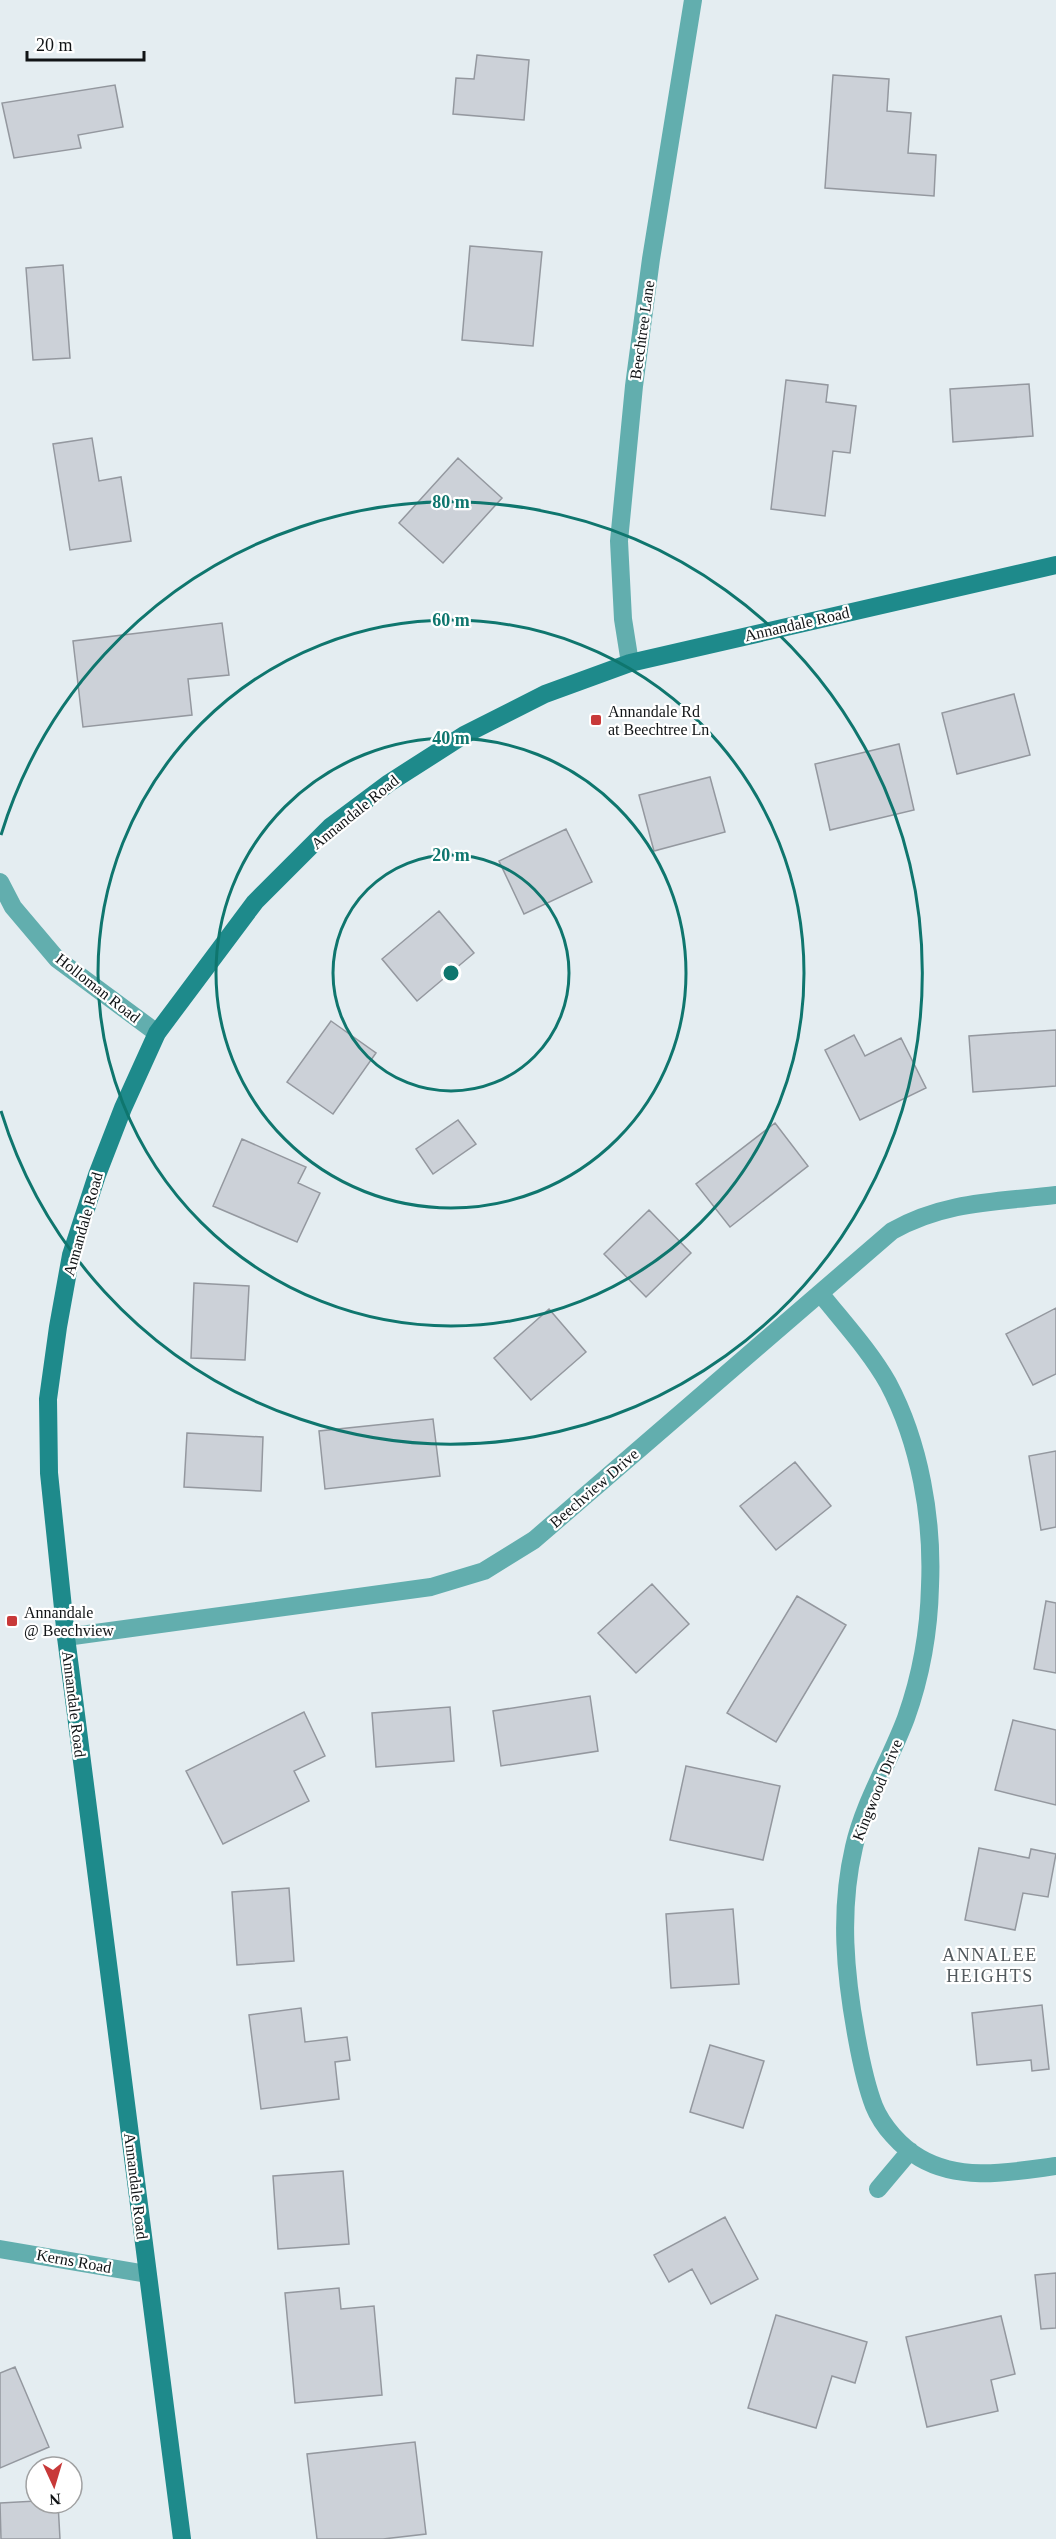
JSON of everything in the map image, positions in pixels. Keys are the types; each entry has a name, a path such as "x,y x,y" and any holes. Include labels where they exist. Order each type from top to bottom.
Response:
{"main road":[{"name":"Annandale Road","path":"182,2539 66,1637 49,1473 48,1399 57,1327 71,1255 97,1174 123,1108 157,1033 255,902 330,827 389,783 464,735 545,694 630,663 1056,565"}],"street":[{"name":"Beechtree Lane","path":"630,663 623,619 620,530 634,386 651,259 693,0"},
{"name":"Holloman Road","path":"0,882 13,907 57,959 157,1033"},
{"name":"Beechview Drive","path":"66,1637 431,1587 484,1571 534,1540 892,1231 916,1217 948,1207 1056,1195"},
{"name":"Kingwood Drive","path":"820,1293 889,1384 908,1431 919,1471 929,1526 930,1586 924,1650 906,1717 854,1845 846,1889 844,1959 863,2068 875,2108 890,2133 909,2151 941,2168 979,2175 1056,2166"},
{"path":"878,2190 909,2151"},
{"name":"Kerns Road","path":"0,2249 147,2274"}],"building":[{"path":"477,55 529,60 524,120 453,114 456,78 474,79"},
{"path":"833,75 889,79 887,111 911,113 908,153 936,155 934,196 825,188"},
{"path":"115,85 123,127 78,135 81,148 14,158 2,103"},
{"path":"470,246 542,252 533,346 462,340"},
{"path":"63,265 70,358 33,360 26,268"},
{"path":"786,380 828,385 826,402 856,406 850,453 833,451 825,516 771,509"},
{"path":"1029,384 1033,436 953,442 950,389"},
{"path":"92,438 99,481 121,477 131,541 70,550 53,444"},
{"path":"458,458 502,498 443,563 399,523"},
{"path":"222,623 229,675 188,679 192,715 83,727 73,641"},
{"path":"1014,694 1030,755 957,774 942,713"},
{"path":"899,744 914,810 830,830 815,764"},
{"path":"710,777 725,832 654,851 639,795"},
{"path":"566,829 592,882 524,914 499,861"},
{"path":"439,911 474,953 417,1001 382,959"},
{"path":"331,1021 376,1053 333,1114 287,1082"},
{"path":"1056,1030 1056,1086 973,1092 969,1036"},
{"path":"854,1035 865,1056 901,1038 926,1088 860,1120 825,1050"},
{"path":"458,1120 476,1144 433,1174 416,1149"},
{"path":"775,1123 808,1166 730,1227 696,1184"},
{"path":"242,1139 306,1167 298,1183 320,1193 297,1242 213,1206"},
{"path":"649,1210 691,1253 646,1297 604,1254"},
{"path":"194,1283 249,1286 245,1360 191,1358"},
{"path":"1056,1308 1056,1374 1033,1385 1006,1334"},
{"path":"549,1309 586,1352 531,1400 494,1358"},
{"path":"433,1419 440,1476 325,1489 319,1431"},
{"path":"187,1433 263,1437 261,1491 184,1487"},
{"path":"1056,1451 1056,1527 1041,1530 1029,1456"},
{"path":"795,1462 831,1506 776,1550 740,1506"},
{"path":"652,1584 689,1624 636,1673 598,1633"},
{"path":"797,1596 846,1625 776,1742 727,1713"},
{"path":"1046,1601 1056,1603 1056,1673 1034,1669"},
{"path":"590,1696 598,1751 501,1766 493,1711"},
{"path":"450,1707 454,1761 376,1767 372,1713"},
{"path":"304,1712 325,1756 294,1771 309,1801 223,1844 186,1771"},
{"path":"1013,1720 1056,1730 1056,1805 995,1790"},
{"path":"686,1766 780,1786 763,1860 670,1840"},
{"path":"979,1848 1029,1858 1031,1849 1056,1854 1048,1897 1023,1893 1015,1930 965,1920"},
{"path":"289,1888 294,1961 237,1965 232,1892"},
{"path":"733,1909 739,1984 671,1988 666,1914"},
{"path":"1042,2005 1049,2069 1032,2071 1031,2060 977,2065 972,2013"},
{"path":"301,2008 305,2042 347,2037 350,2060 335,2062 339,2099 261,2109 249,2015"},
{"path":"710,2045 764,2061 743,2128 690,2112"},
{"path":"343,2171 349,2244 278,2249 273,2176"},
{"path":"725,2217 758,2279 711,2304 692,2269 669,2282 654,2255"},
{"path":"1056,2273 1056,2328 1041,2329 1035,2275"},
{"path":"339,2288 341,2309 374,2306 382,2395 295,2403 285,2293"},
{"path":"776,2315 867,2342 855,2383 832,2376 816,2428 748,2408"},
{"path":"1001,2316 1015,2374 991,2380 998,2411 927,2427 906,2337"},
{"path":"15,2367 49,2447 30,2455 24,2455 24,2458 0,2468 0,2373"},
{"path":"415,2442 426,2534 383,2539 317,2539 307,2454"},
{"path":"24,2502 24,2515 59,2515 60,2539 1,2539 0,2503"}],"place":[{"name":"Annandale Rd at Beechtree Ln","path":"596,720"},
{"name":"Annandale @ Beechview","path":"12,1621"}],"district":[{"name":"ANNALEE HEIGHTS","path":"990,1965"}]}
